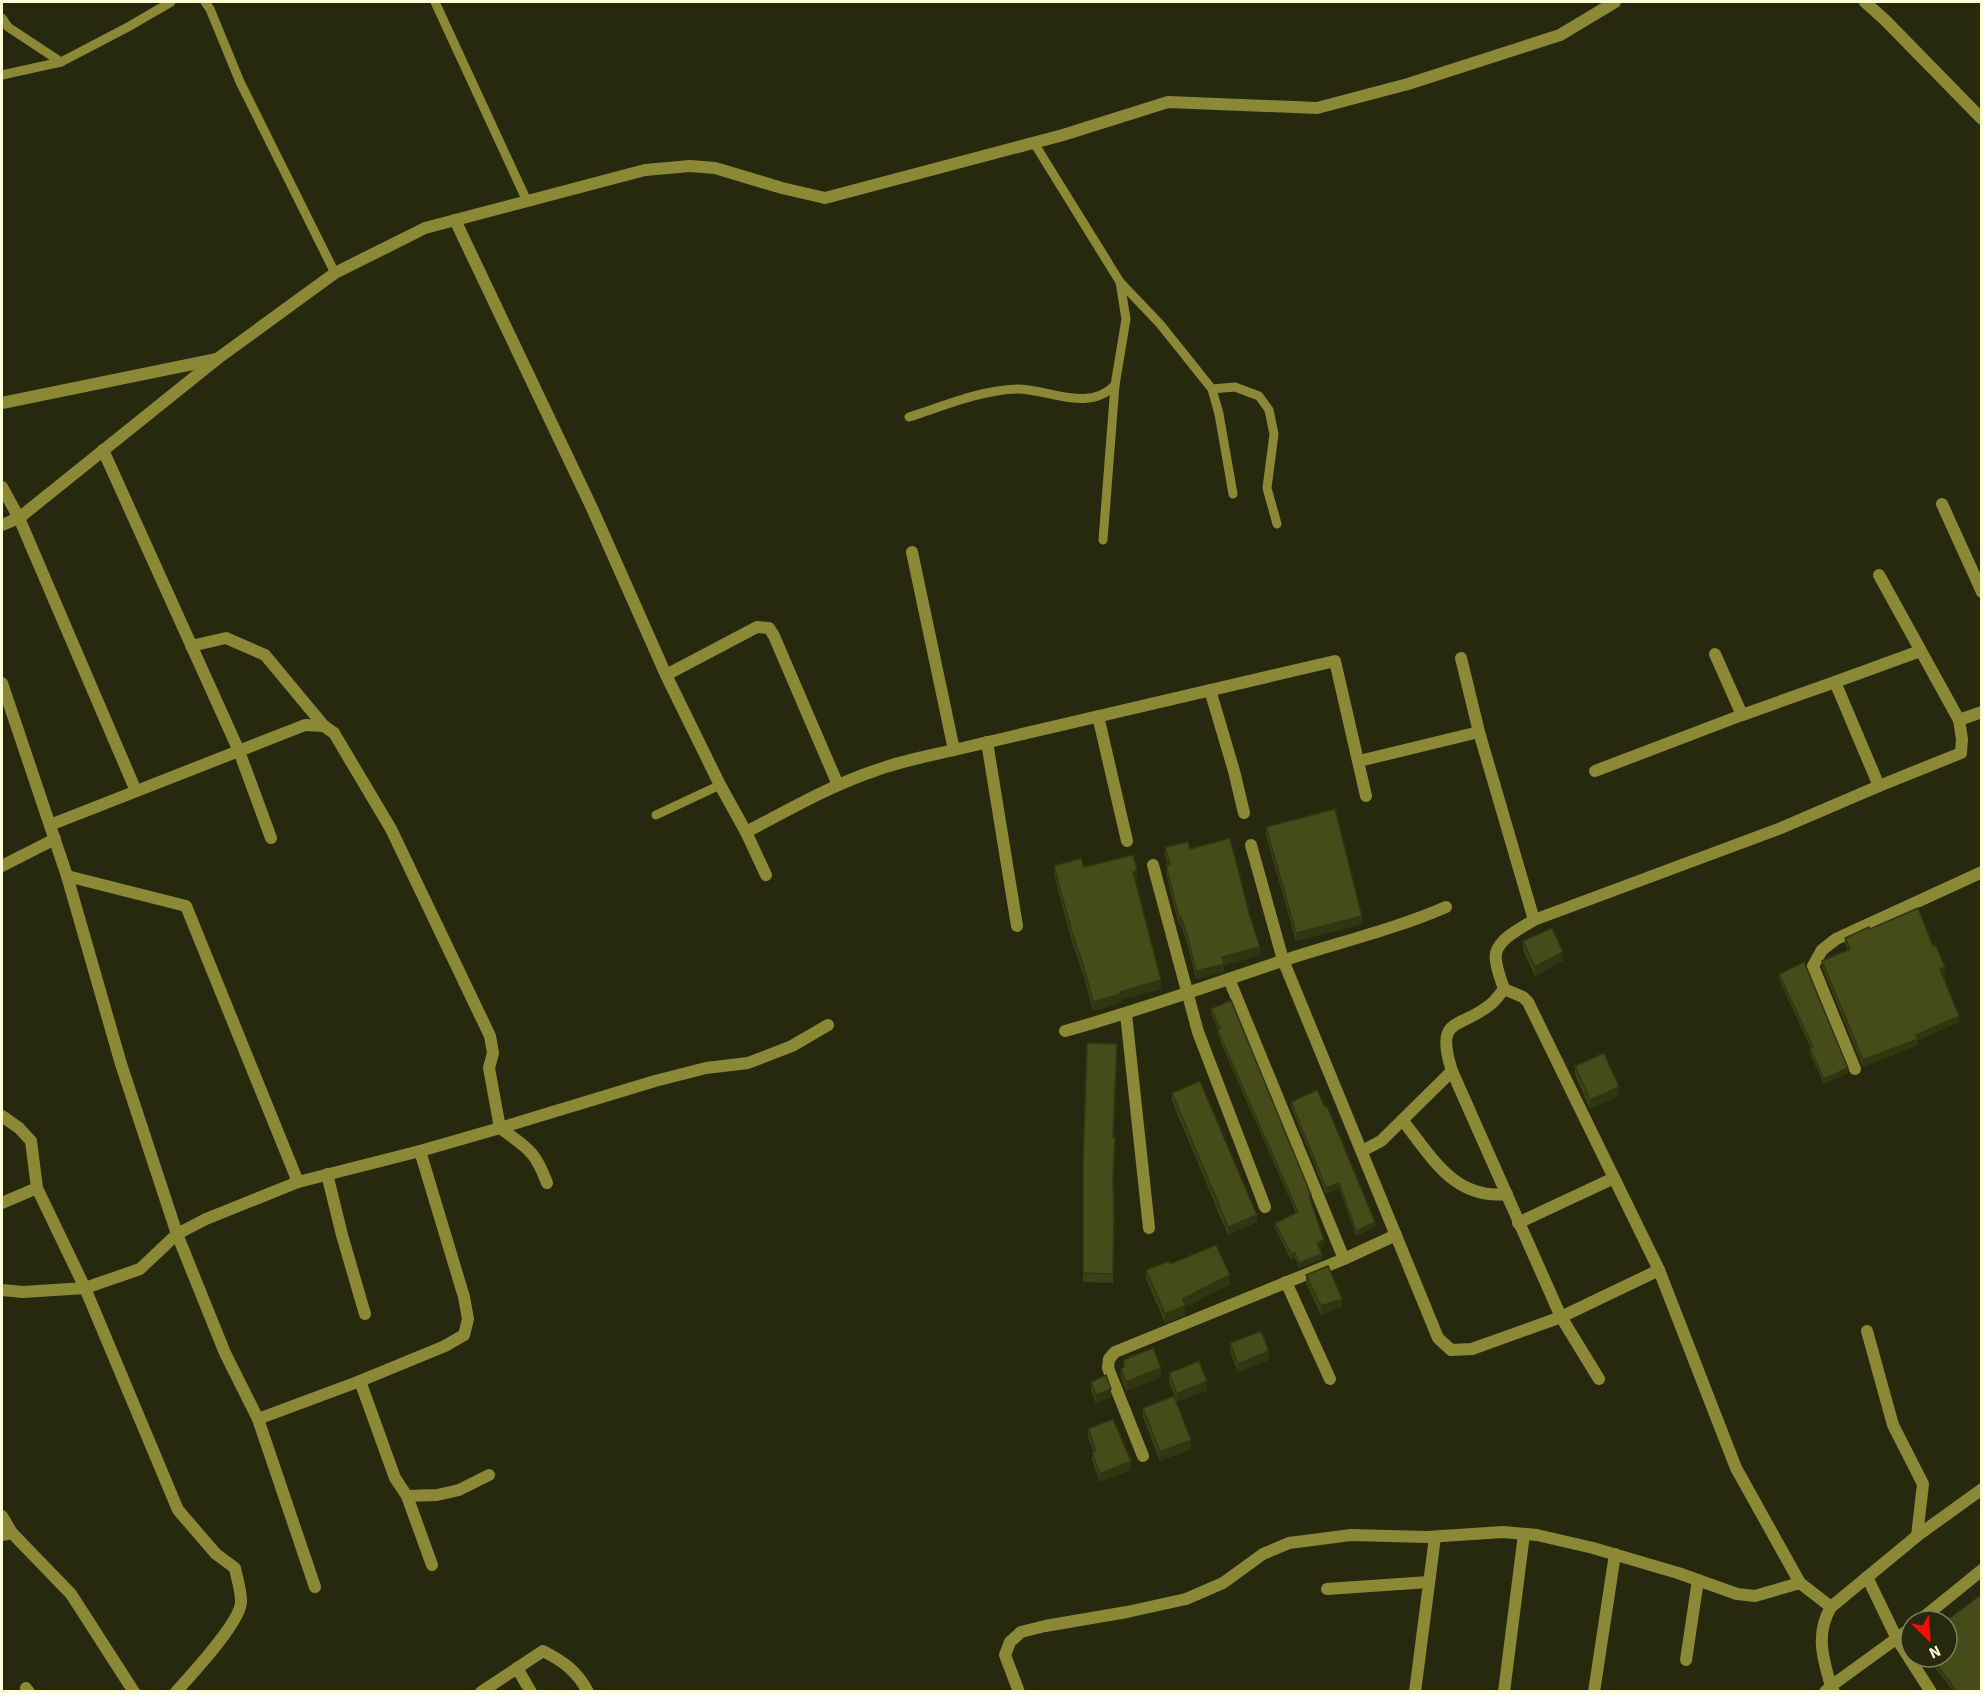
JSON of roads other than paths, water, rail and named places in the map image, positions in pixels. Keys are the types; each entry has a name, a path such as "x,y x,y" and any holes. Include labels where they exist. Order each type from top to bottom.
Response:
{"street":[{"path":"2,525 19,518 217,359 335,273 425,228 645,170 690,166 715,168 825,198 1034,143 1168,102 1317,108 1408,84 1560,35 1615,2"},
{"path":"1866,2 1982,119"},
{"path":"455,220 592,508 666,675 766,875"},
{"path":"2,403 217,359"},
{"path":"103,450 239,751 271,838"},
{"path":"2,488 19,518 136,791"},
{"path":"1942,504 1982,592"},
{"path":"912,552 954,750"},
{"path":"1504,989 1495,959 1496,951 1505,939 1534,920 1781,828 1961,753 1962,739 1959,720 1879,574"},
{"path":"666,675 757,627 769,628 838,785"},
{"path":"191,646 226,638 265,655 324,726 334,733 391,829 490,1036 493,1053 489,1068 500,1128 532,1151 547,1183"},
{"path":"1595,771 1920,651"},
{"path":"1715,654 1742,715"},
{"path":"1461,658 1479,732 1534,920"},
{"path":"746,832 838,785 887,766 1335,661 1366,796"},
{"path":"1835,682 1879,786"},
{"path":"2,683 67,876 121,1064 177,1234 225,1353 258,1419 315,1587"},
{"path":"1210,690 1244,813"},
{"path":"1959,720 1982,712"},
{"path":"1098,716 1126,842"},
{"path":"50,825 305,725 324,726"},
{"path":"1359,761 1479,732"},
{"path":"987,742 1017,926"},
{"path":"2,866 55,839"},
{"path":"1251,845 1283,960 1438,1338 1451,1350 1473,1349 1561,1317 1659,1270"},
{"path":"1153,865 1198,1032 1265,1207"},
{"path":"1855,1069 1813,966 1822,950 1836,939 1982,872"},
{"path":"67,876 186,906 298,1182"},
{"path":"1065,1031 1126,1014 1446,907"},
{"path":"1229,979 1344,1259"},
{"path":"1504,989 1491,1004 1451,1028 1446,1045 1452,1071 1561,1317 1599,1379"},
{"path":"1504,989 1528,1002 1659,1270 1736,1468 1800,1583 1831,1607"},
{"path":"1126,1014 1149,1228"},
{"path":"2,1290 23,1292 86,1288 140,1269 177,1234 206,1219 298,1182 420,1151 655,1081 706,1068 748,1063 792,1046 828,1025"},
{"path":"1362,1151 1381,1141 1452,1071"},
{"path":"2,1116 19,1128 31,1141 37,1188 86,1288 178,1510 216,1554 235,1568 242,1603 233,1621 207,1657 176,1692"},
{"path":"1403,1121 1426,1151 1456,1183 1483,1194 1507,1194"},
{"path":"258,1419 446,1346 464,1335 468,1319 464,1297 420,1151"},
{"path":"327,1174 365,1314"},
{"path":"1518,1223 1614,1178"},
{"path":"2,1203 37,1188"},
{"path":"1143,1456 1108,1368 1109,1359 1115,1352 1344,1259 1396,1235"},
{"path":"1286,1282 1330,1380"},
{"path":"1867,1331 1893,1425 1923,1484 1917,1536"},
{"path":"360,1381 395,1478 407,1496 432,1565"},
{"path":"407,1496 437,1495 459,1490 489,1475"},
{"path":"1897,1639 1830,1690 1821,1651 1824,1619 1831,1607 1917,1536 1982,1489"},
{"path":"2,1516 7,1534 71,1593 134,1692"},
{"path":"1018,1692 1005,1656 1010,1642 1021,1632 1186,1599 1223,1583 1263,1554 1289,1543 1352,1535 1435,1537 1503,1532 1537,1534 1615,1554 1737,1594 1755,1596 1800,1583"},
{"path":"1504,1692 1524,1534"},
{"path":"1415,1692 1435,1537"},
{"path":"1594,1692 1615,1554"},
{"path":"1934,1609 1982,1570"},
{"path":"1867,1577 1897,1639 1931,1692"},
{"path":"1686,1660 1698,1580"},
{"path":"1327,1589 1429,1582"},
{"path":"481,1692 543,1651 562,1660 581,1677 588,1692"},
{"path":"517,1668 531,1692"}],"lane":[{"path":"2,75 61,62 171,2"},
{"path":"205,2 240,82 335,273"},
{"path":"435,2 527,201"},
{"path":"2,18 8,27 61,62"},
{"path":"1034,143 1120,282 1160,324 1212,389 1219,414 1233,494"},
{"path":"1103,540 1114,385 1126,319 1120,282"},
{"path":"909,417 1000,390 1019,389 1084,399 1108,392 1114,385"},
{"path":"1212,389 1235,387 1259,396 1269,411 1274,434 1267,488 1277,524"},
{"path":"656,815 720,784"}]}
